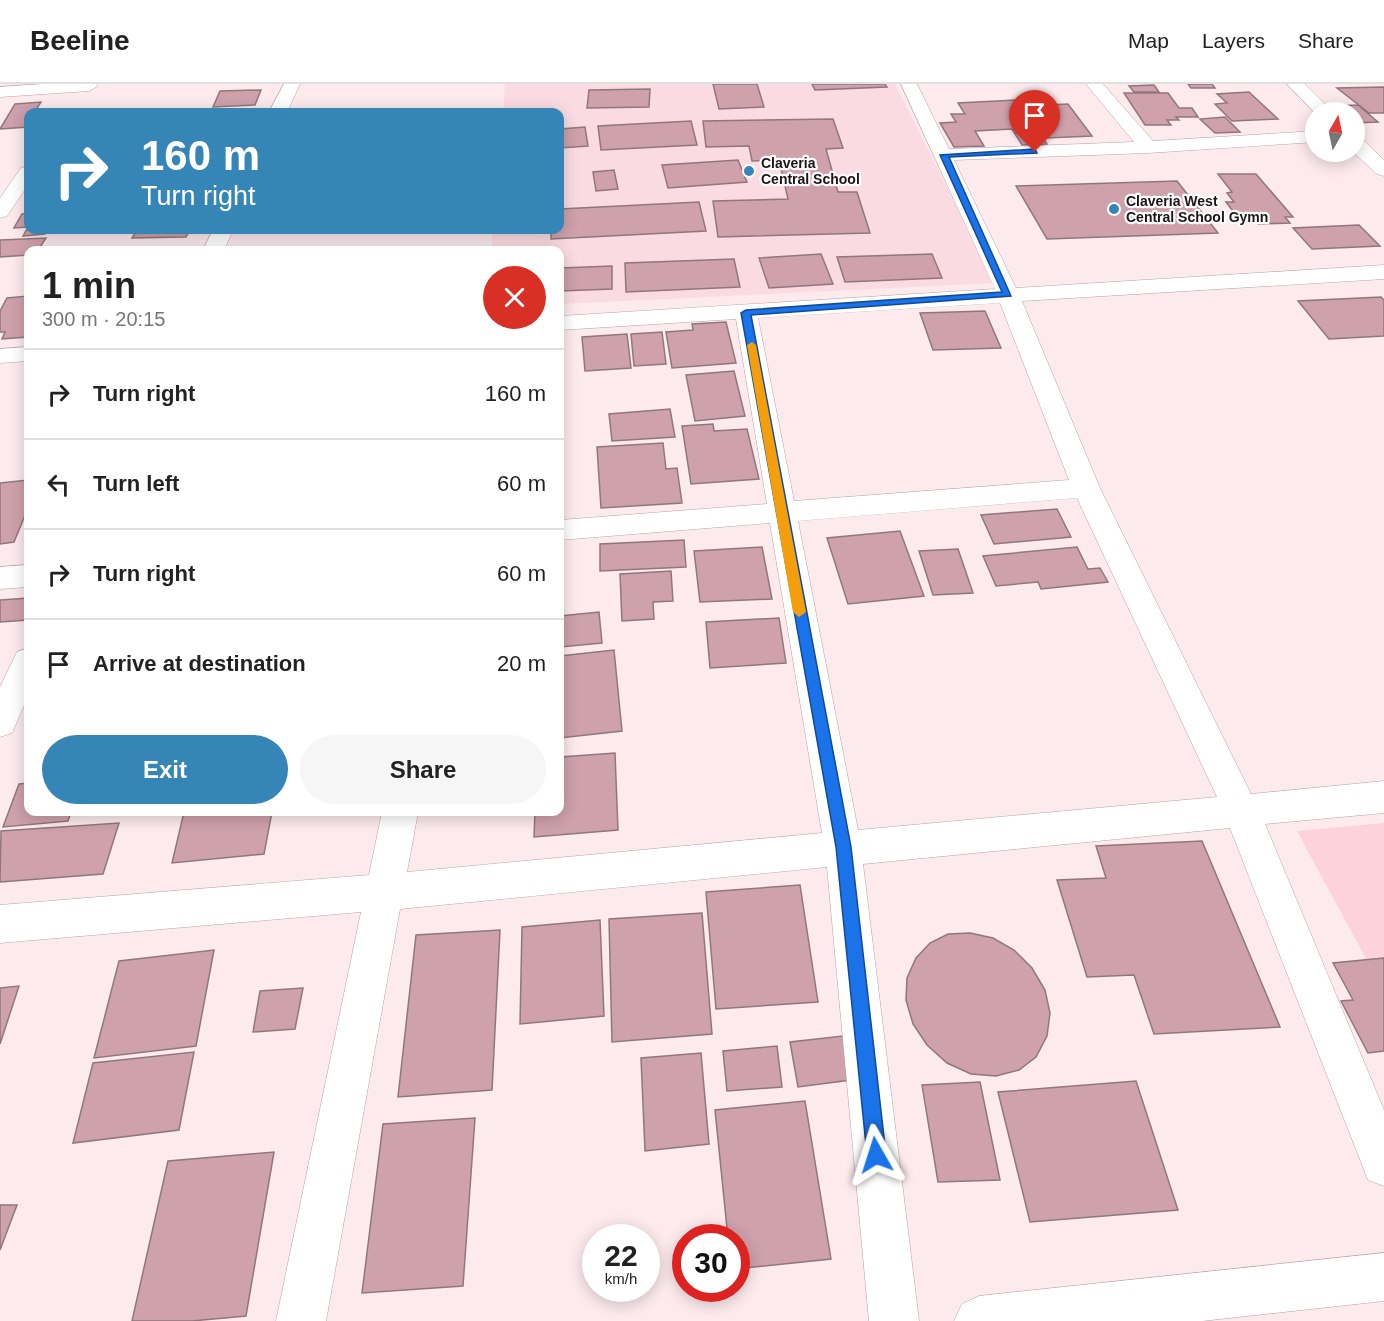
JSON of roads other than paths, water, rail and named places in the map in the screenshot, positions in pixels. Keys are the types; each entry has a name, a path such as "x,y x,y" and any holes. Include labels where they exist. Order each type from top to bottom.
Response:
{"street":[{"path":"280,108 292,84"},
{"path":"909,84 1008,294 1086,488 1242,812 1384,1164"},
{"path":"1094,84 1148,147"},
{"path":"1295,84 1314,102"},
{"path":"0,92 90,85"},
{"path":"77,104 90,85"},
{"path":"1365,133 1374,133"},
{"path":"944,155 1148,147 1305,137"},
{"path":"1365,152 1384,170"},
{"path":"2,206 24,177"},
{"path":"2,206 24,203"},
{"path":"564,323 1384,272"},
{"path":"746,313 780,511 843,847 894,1321"},
{"path":"0,356 24,354"},
{"path":"564,530 1086,488"},
{"path":"0,578 24,576"},
{"path":"0,723 24,670"},
{"path":"0,924 387,892 1384,797"},
{"path":"301,1321 387,892 399,816"},
{"path":"979,1321 1384,1277"}],"place":[{"name":"Claveria Central School","path":"749,171"},
{"name":"Claveria West Central School Gymn","path":"1114,209"}]}
